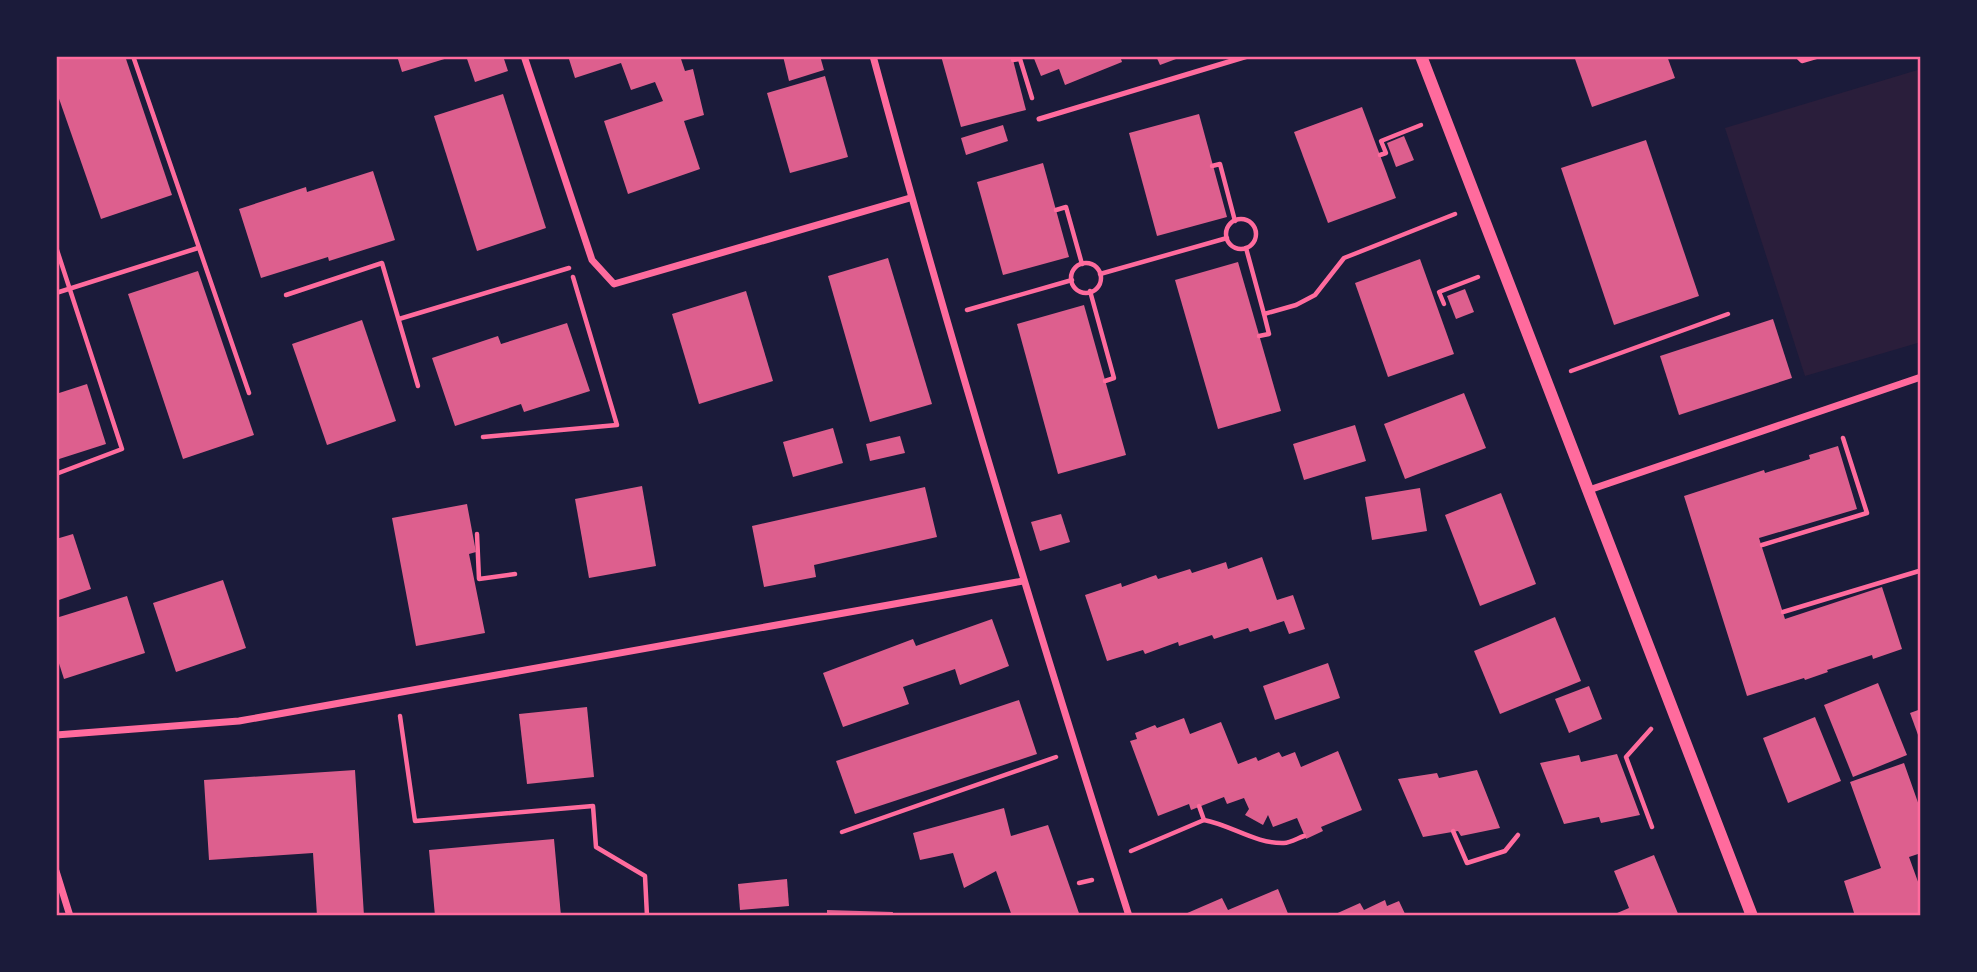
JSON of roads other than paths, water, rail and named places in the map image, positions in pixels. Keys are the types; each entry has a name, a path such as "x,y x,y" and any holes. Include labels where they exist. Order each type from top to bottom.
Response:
{"street":[{"path":"524,56 592,260 614,284 911,198"},
{"path":"873,56 911,198 1023,581 1129,916"},
{"path":"1421,56 1752,916"},
{"path":"1589,490 1921,377"},
{"path":"56,736 239,721 1023,581"},
{"path":"56,871 70,916"}],"lane":[{"path":"1039,118 1248,56"}]}
